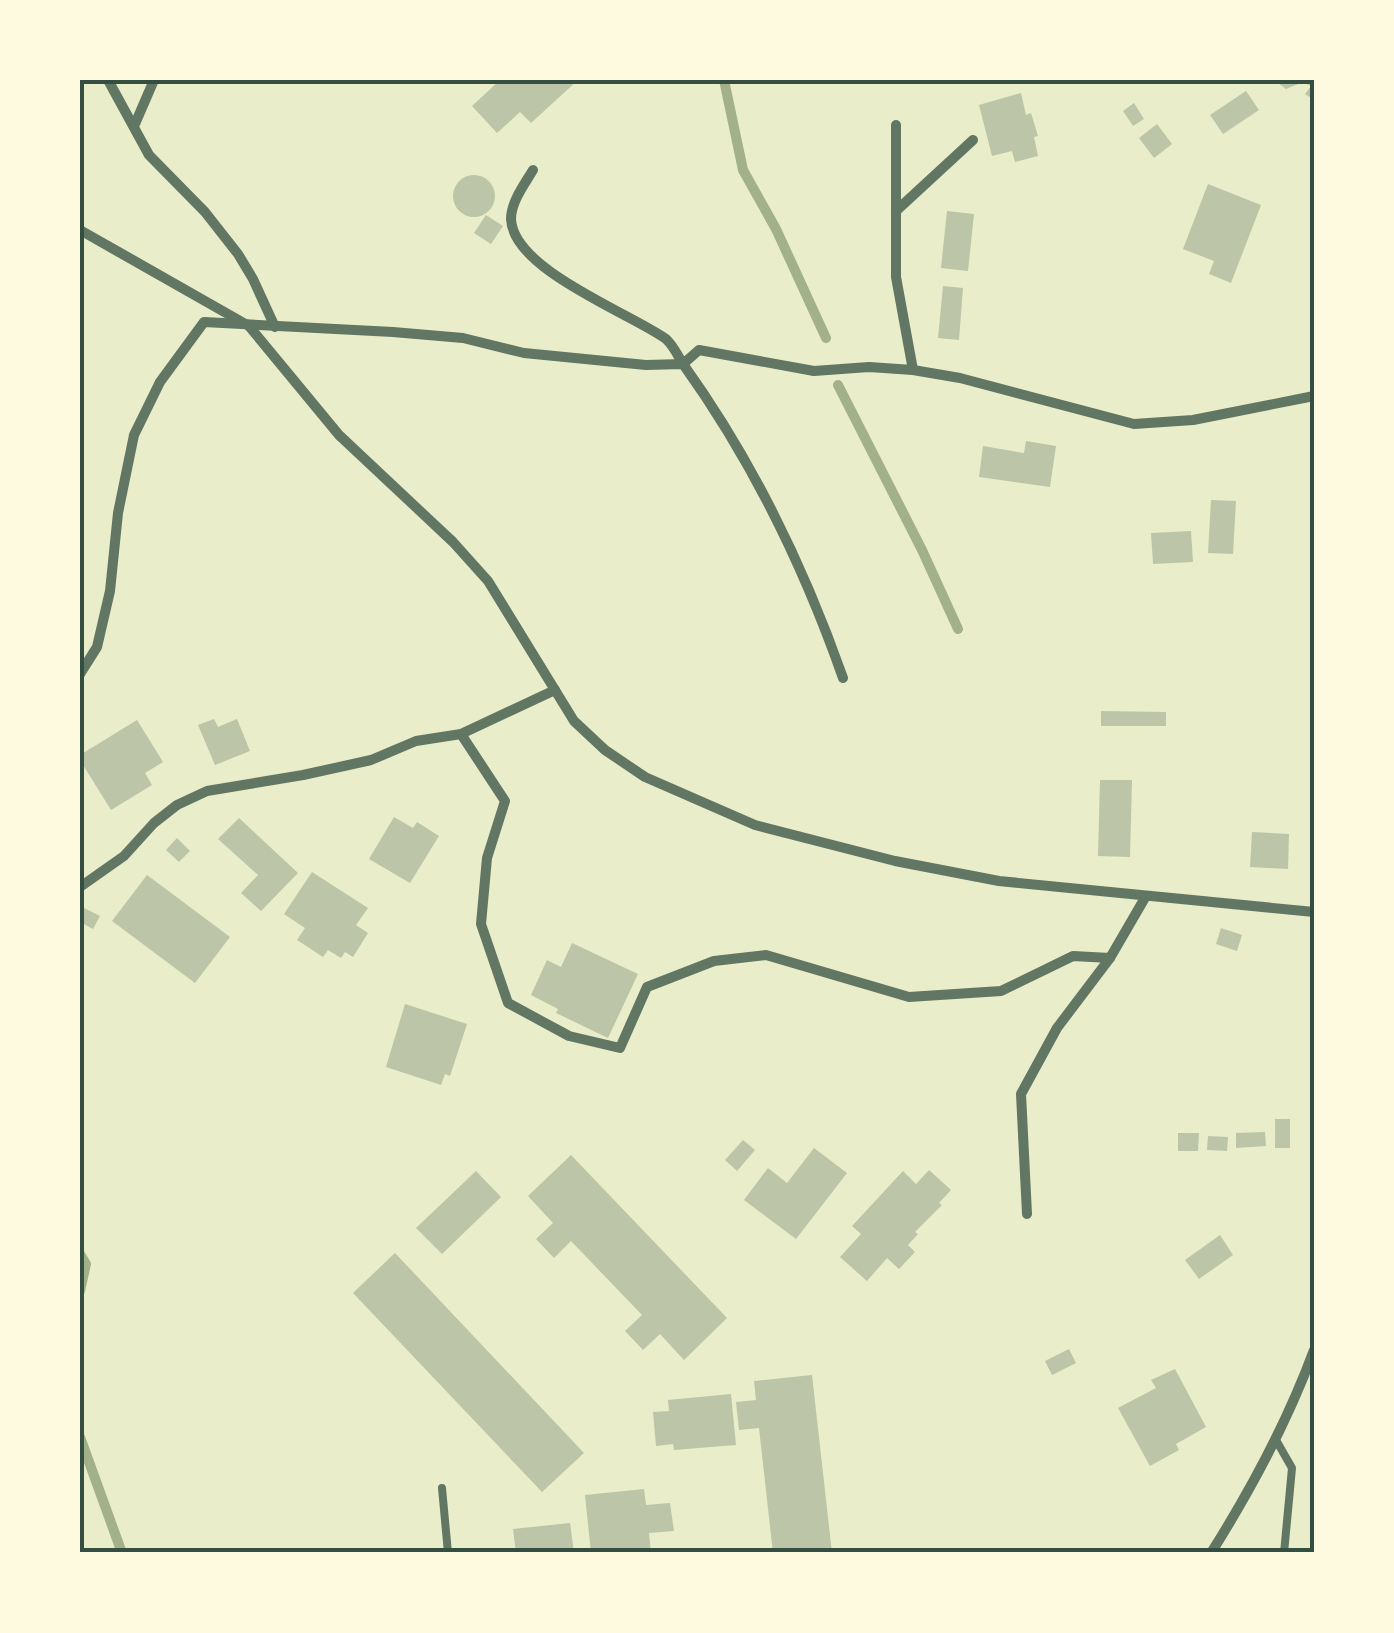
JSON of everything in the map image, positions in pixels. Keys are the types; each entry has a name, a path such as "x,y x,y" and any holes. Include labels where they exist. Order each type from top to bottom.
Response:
{"street":[{"path":"108,80 149,155 205,212 238,254 275,327"},
{"path":"135,124 154,80"},
{"path":"896,125 896,277 913,370"},
{"path":"896,212 973,140"},
{"path":"533,170 513,208 511,222 526,250 590,296 669,341 720,416 772,511 817,606 843,678"},
{"path":"80,230 249,326 339,435 453,542 488,581 574,721 605,750 645,777 755,826 896,861 998,881 1314,912"},
{"path":"80,674 97,647 110,591 118,513 134,434 160,382 204,322 463,338 524,354 646,365 683,364 699,350 814,371 869,367 913,370 993,386 1134,424 1193,420 1314,396"},
{"path":"80,886 124,856 177,805 207,791 302,776 371,760 416,741 461,734 555,690"},
{"path":"461,734 506,801 488,858 480,924 508,1003 569,1036 620,1048 648,987 714,961 766,955 909,997 1000,991 1072,956 1110,958"},
{"path":"1027,1214 1021,1094 1057,1028 1110,958 1146,896"},
{"path":"1212,1553 1255,1484 1314,1350"}],"lane":[{"path":"1276,1440 1292,1468 1284,1553"},
{"path":"442,1488 448,1553"}],"building":[{"path":"500,80 578,80 531,123 520,112 497,133 472,106"},
{"path":"1274,80 1314,80 1314,100 1305,94 1311,86 1303,82 1286,89"},
{"path":"1246,91 1259,110 1223,134 1210,115"},
{"path":"1021,93 1026,115 1031,113 1038,136 1034,137 1038,156 1015,162 1012,151 992,156 979,105"},
{"path":"1134,103 1144,119 1133,126 1123,111"},
{"path":"1157,124 1172,144 1154,158 1139,138"},
{"path":"474,175 489,181 495,196 489,211 474,217 459,211 453,196 459,181"},
{"path":"1208,184 1261,205 1231,283 1209,274 1214,261 1183,249"},
{"path":"947,211 974,214 968,271 941,268"},
{"path":"486,215 503,226 491,244 474,233"},
{"path":"943,286 963,288 959,340 938,338"},
{"path":"1026,441 1056,446 1050,487 979,477 983,446 1024,453"},
{"path":"1211,500 1236,501 1233,554 1208,553"},
{"path":"1191,531 1193,562 1153,564 1151,533"},
{"path":"1101,711 1166,712 1166,726 1101,726"},
{"path":"214,719 218,727 237,719 250,751 215,765 198,725"},
{"path":"137,720 163,762 145,773 152,785 111,810 80,755"},
{"path":"1100,780 1132,780 1130,857 1098,856"},
{"path":"394,817 413,828 417,822 439,836 410,883 369,859"},
{"path":"239,818 298,873 261,911 241,893 258,875 218,839"},
{"path":"1252,832 1289,834 1288,869 1250,867"},
{"path":"177,838 190,851 179,862 166,850"},
{"path":"312,872 368,908 356,925 368,933 353,957 345,952 341,958 328,950 323,957 297,940 305,928 284,914"},
{"path":"147,875 230,937 195,983 112,921"},
{"path":"84,908 100,916 93,929 80,922"},
{"path":"1221,928 1242,935 1237,951 1216,944"},
{"path":"572,943 638,974 608,1038 556,1013 558,1009 531,995 547,960 561,967"},
{"path":"405,1004 467,1024 450,1076 445,1074 441,1085 386,1067"},
{"path":"1275,1119 1290,1119 1290,1148 1275,1148"},
{"path":"1265,1132 1266,1146 1236,1148 1236,1133"},
{"path":"1178,1133 1199,1133 1198,1151 1178,1151"},
{"path":"1208,1136 1228,1137 1227,1151 1207,1150"},
{"path":"743,1140 755,1150 737,1171 725,1160"},
{"path":"814,1148 847,1173 796,1239 744,1200 768,1168 787,1183"},
{"path":"571,1155 727,1318 684,1360 660,1334 643,1350 625,1331 642,1315 571,1241 554,1258 536,1239 553,1223 528,1196"},
{"path":"929,1170 951,1190 915,1232 918,1234 908,1245 915,1252 899,1269 887,1258 867,1281 840,1257 861,1234 852,1226 903,1171 916,1184"},
{"path":"476,1171 501,1197 442,1254 416,1228"},
{"path":"1220,1235 1233,1255 1199,1279 1185,1260"},
{"path":"395,1253 584,1453 542,1492 353,1293"},
{"path":"1069,1349 1076,1363 1052,1375 1045,1361"},
{"path":"1175,1369 1206,1427 1176,1444 1179,1450 1150,1466 1118,1408 1156,1388 1151,1380"},
{"path":"812,1375 832,1553 773,1553 759,1428 739,1430 736,1402 756,1400 754,1381"},
{"path":"731,1394 736,1445 674,1450 673,1444 656,1446 653,1412 669,1411 668,1400"},
{"path":"644,1489 646,1505 670,1503 674,1531 649,1533 651,1553 591,1553 585,1495"},
{"path":"570,1523 574,1553 516,1553 513,1529"}],"waterway":[{"path":"724,80 743,170 776,229 826,338"},
{"path":"838,385 958,629"},
{"path":"80,1254 86,1264 80,1291"},
{"path":"80,1437 122,1553"}]}
